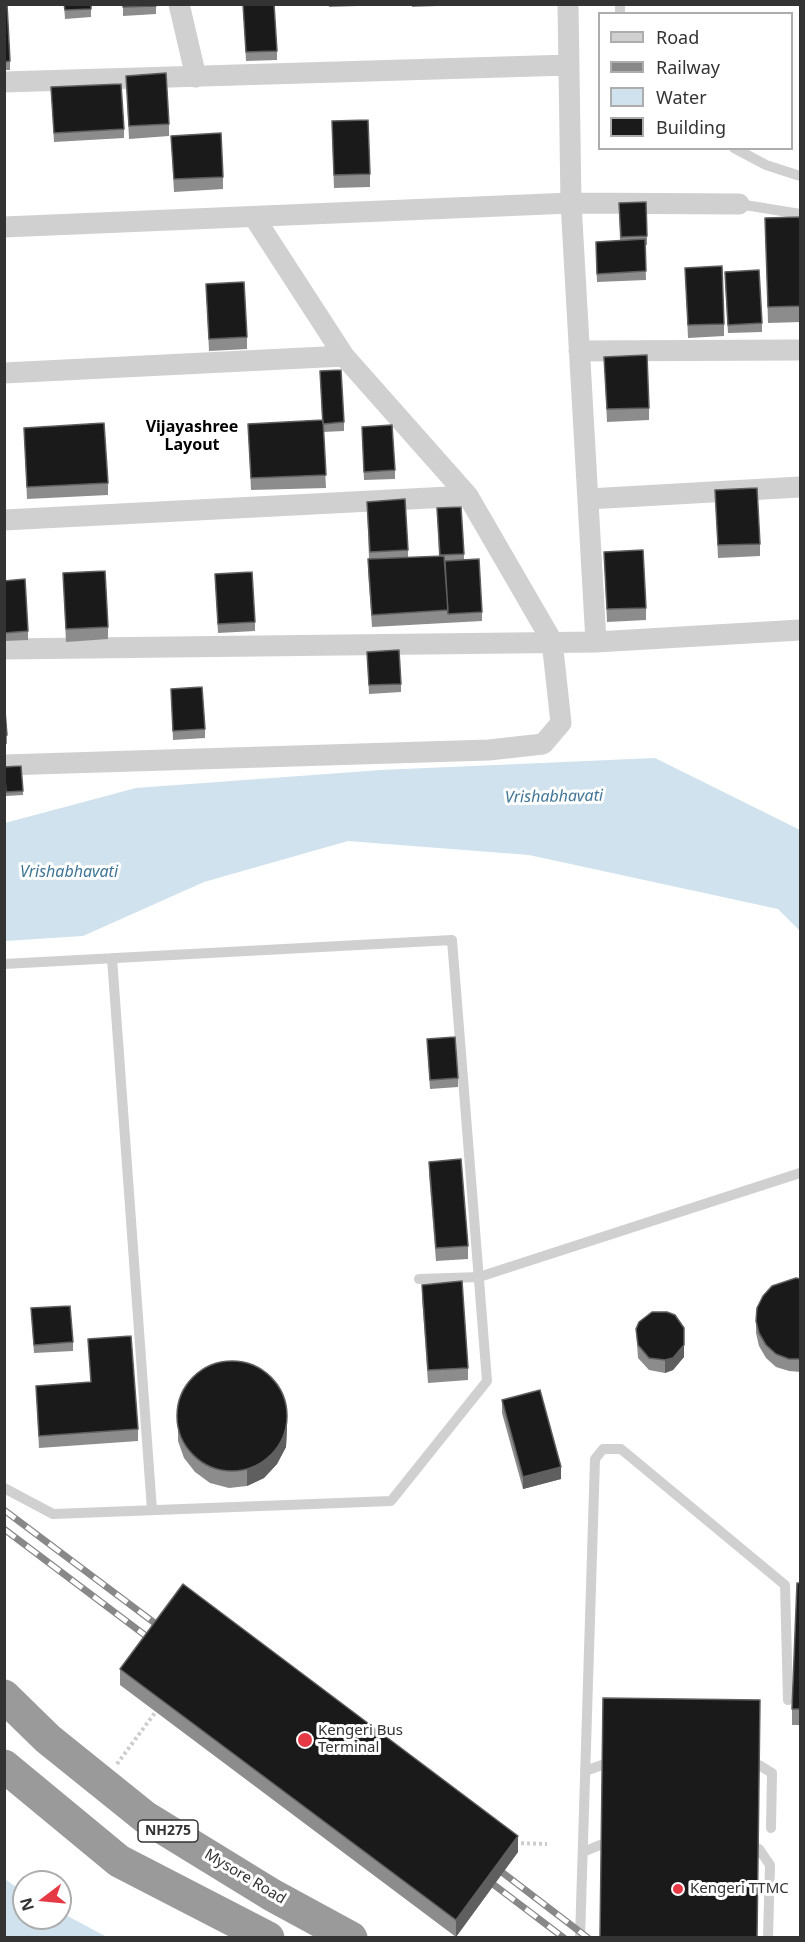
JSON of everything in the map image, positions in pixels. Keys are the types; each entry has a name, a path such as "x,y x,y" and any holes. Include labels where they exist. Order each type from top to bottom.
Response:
{"highway":[{"name":"Mysore Road","path":"4,1696 48,1738 145,1817 272,1894 351,1938"},
{"path":"4,1766 119,1861 268,1938"}],"street":[{"path":"178,4 196,76"},
{"path":"568,4 571,203 596,642"},
{"path":"4,82 569,65"},
{"path":"4,227 571,203 739,204"},
{"path":"4,765 489,750 543,744 561,723 552,641 468,496 344,356 254,217"},
{"path":"579,351 801,350"},
{"path":"4,373 344,356"},
{"path":"588,499 801,487"},
{"path":"4,520 468,496"},
{"path":"4,649 596,642 801,630"}],"lane":[{"path":"738,150 766,165 801,176"},
{"path":"739,204 801,214"},
{"path":"4,964 452,940 487,1381 391,1501 53,1514 4,1488"},
{"path":"112,958 152,1510"},
{"path":"419,1280 479,1277 801,1173"},
{"path":"580,1938 595,1459 603,1449 621,1449 785,1585 788,1700"},
{"path":"585,1771 602,1765"},
{"path":"759,1765 772,1773 771,1828"},
{"path":"583,1852 600,1845"},
{"path":"759,1849 770,1865 768,1938"}],"path":[{"path":"103,1783 159,1706"},
{"path":"503,1843 547,1844"}],"water":[{"name":"Vrishabhavati","path":"655,758 800,830 800,931 778,909 529,855 348,841 204,882 83,936 5,941 5,823 136,788 381,770"},
{"path":"5,1879 12,1884 12,1930 72,1930 72,1918 107,1937 5,1937"}],"building":[{"path":"4,4 7,4 10,61 4,62"},
{"path":"64,4 91,4 91,9 65,10"},
{"path":"123,4 156,4 156,6 123,7"},
{"path":"243,4 274,4 277,51 246,52"},
{"path":"166,73 169,124 129,126 126,76"},
{"path":"121,84 124,129 54,133 51,87"},
{"path":"368,120 370,174 334,175 332,121"},
{"path":"221,133 223,177 174,179 171,136"},
{"path":"646,202 647,236 621,237 619,203"},
{"path":"801,217 801,306 768,307 765,218"},
{"path":"645,239 646,271 597,274 596,242"},
{"path":"722,266 724,324 688,325 685,268"},
{"path":"759,270 762,323 728,325 725,272"},
{"path":"244,282 247,337 209,339 206,284"},
{"path":"647,355 649,408 607,409 604,357"},
{"path":"341,370 344,422 323,424 320,371"},
{"path":"323,420 326,475 251,478 248,424"},
{"path":"104,423 108,483 27,487 24,428"},
{"path":"392,425 395,470 364,472 362,427"},
{"path":"757,488 760,544 718,545 715,490"},
{"path":"405,499 408,550 370,552 367,502"},
{"path":"461,507 464,554 440,555 437,508"},
{"path":"643,550 646,608 607,609 604,552"},
{"path":"444,556 448,610 372,615 368,559"},
{"path":"479,559 482,612 448,614 445,561"},
{"path":"105,571 108,627 66,629 63,573"},
{"path":"252,572 255,622 218,624 215,574"},
{"path":"25,579 28,631 4,633 4,581"},
{"path":"399,650 401,684 369,685 367,652"},
{"path":"202,687 205,729 173,731 171,689"},
{"path":"4,699 7,735 4,736"},
{"path":"21,766 23,791 6,792 4,767"},
{"path":"455,1037 458,1078 430,1080 427,1039"},
{"path":"461,1159 468,1246 436,1248 429,1162"},
{"path":"796,1278 801,1279 801,1359 789,1359 776,1354 766,1345 759,1333 756,1321 757,1308 763,1296 772,1286"},
{"path":"462,1281 468,1368 428,1370 422,1285"},
{"path":"70,1306 73,1342 34,1345 31,1308"},
{"path":"652,1312 667,1312 675,1315 684,1328 684,1345 673,1358 665,1360 649,1358 638,1345 636,1329 639,1322"},
{"path":"131,1336 138,1429 39,1436 36,1386 91,1382 88,1339"},
{"path":"232,1361 253,1365 271,1377 283,1395 287,1416 283,1437 271,1455 253,1467 232,1471 211,1467 193,1455 181,1437 177,1416 181,1395 193,1377 211,1365"},
{"path":"540,1390 561,1467 523,1477 502,1400"},
{"path":"797,1583 801,1583 801,1709 792,1709"},
{"path":"183,1584 518,1836 456,1920 120,1669"},
{"path":"603,1698 760,1700 757,1938 600,1938"}],"railway":[{"path":"4,1510 168,1633"},
{"path":"4,1529 158,1645"},
{"path":"490,1863 588,1938"},
{"path":"481,1875 564,1938"}],"place":[{"name":"Kengeri Bus Terminal","path":"305,1740"},
{"name":"Kengeri TTMC","path":"678,1889"}],"district":[{"name":"Vijayashree Layout","path":"192,436"}]}
